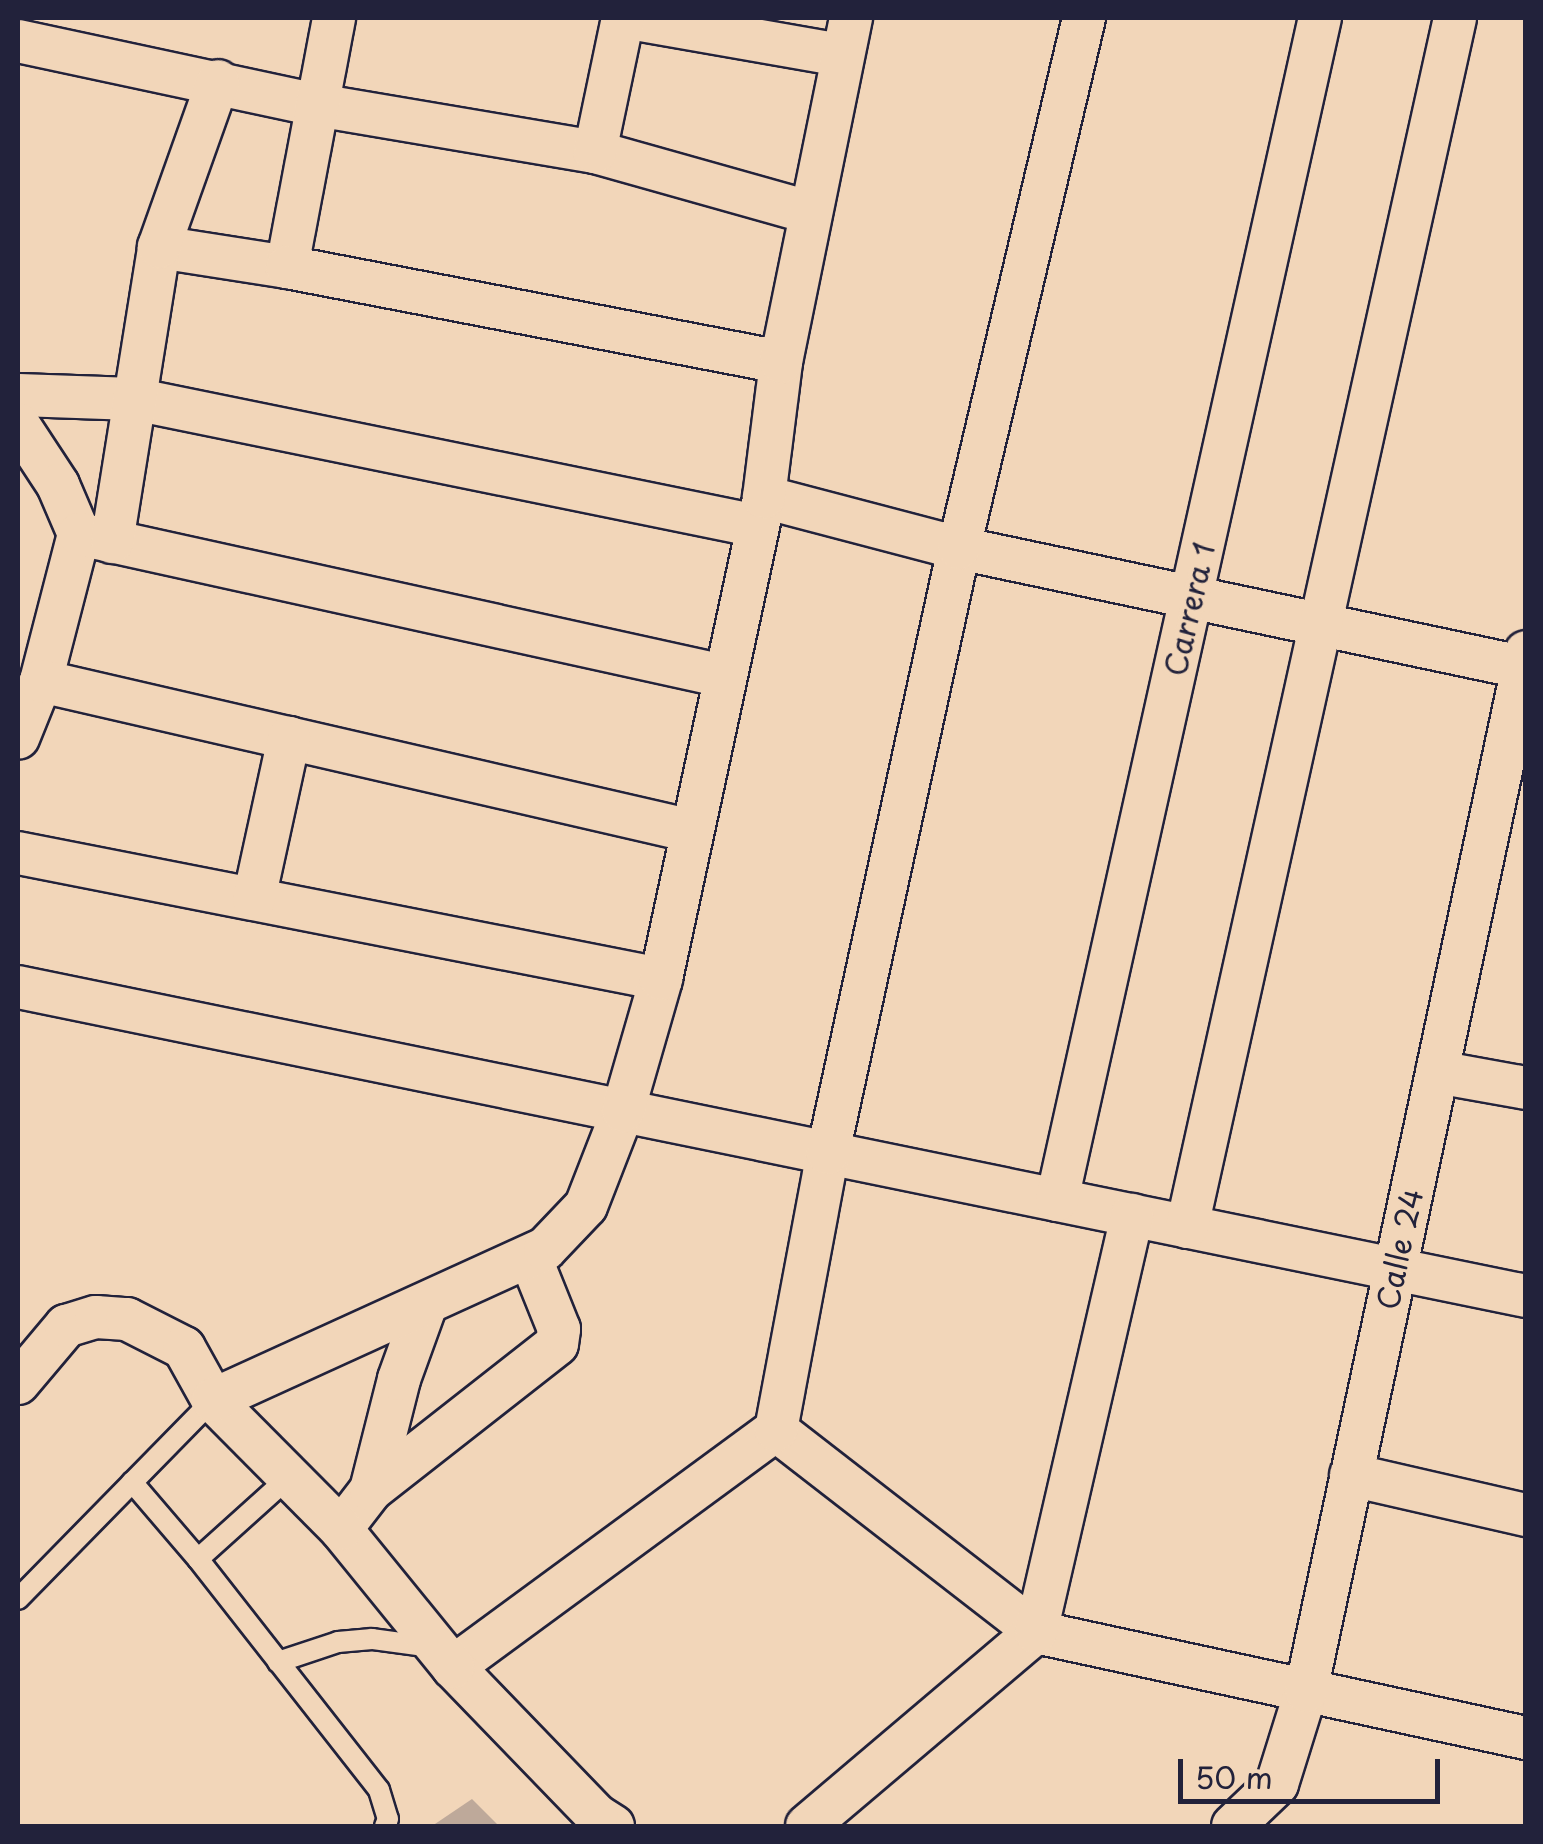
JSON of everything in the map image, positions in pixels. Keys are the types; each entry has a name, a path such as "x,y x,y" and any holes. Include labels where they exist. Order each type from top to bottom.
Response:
{"street":[{"path":"286,267 334,18"},
{"path":"213,1400 425,1307 544,1249 586,1206 623,1111 660,978 760,511 781,362 846,36 626,18 594,152"},
{"path":"445,1657 776,1430 828,1153 959,548 1084,18"},
{"name":"Carrera 1","path":"1057,1200 1320,18"},
{"path":"1188,1226 1455,18"},
{"path":"18,41 317,104 594,152 809,212"},
{"path":"18,738 95,538 134,399 159,247 218,81"},
{"path":"159,247 286,267 781,362"},
{"path":"18,395 134,399 959,548 1190,600 1524,662"},
{"path":"18,424 95,538 724,676"},
{"name":"Calle 24","path":"1233,1826 1278,1784 1306,1691 1524,662"},
{"path":"41,681 692,831"},
{"path":"254,899 289,738"},
{"path":"18,853 660,978"},
{"path":"18,987 1526,1296"},
{"path":"1437,1072 1526,1088"},
{"path":"808,1826 1036,1632 1132,1216"},
{"path":"341,1529 371,1490 557,1344 560,1328 530,1256"},
{"path":"371,1490 398,1379 425,1307"},
{"path":"18,1383 66,1326 96,1317 127,1320 184,1348 213,1400 341,1529 445,1657 597,1816 614,1826"},
{"path":"776,1430 1036,1632 1526,1738"},
{"path":"1351,1476 1526,1515"}],"lane":[{"path":"18,1599 213,1400"},
{"path":"198,1559 288,1478"},
{"path":"132,1482 198,1559 378,1790 388,1819 385,1826"},
{"path":"278,1662 338,1642 372,1639 445,1657"}],"building":[{"path":"472,1799 499,1826 432,1826"}]}
